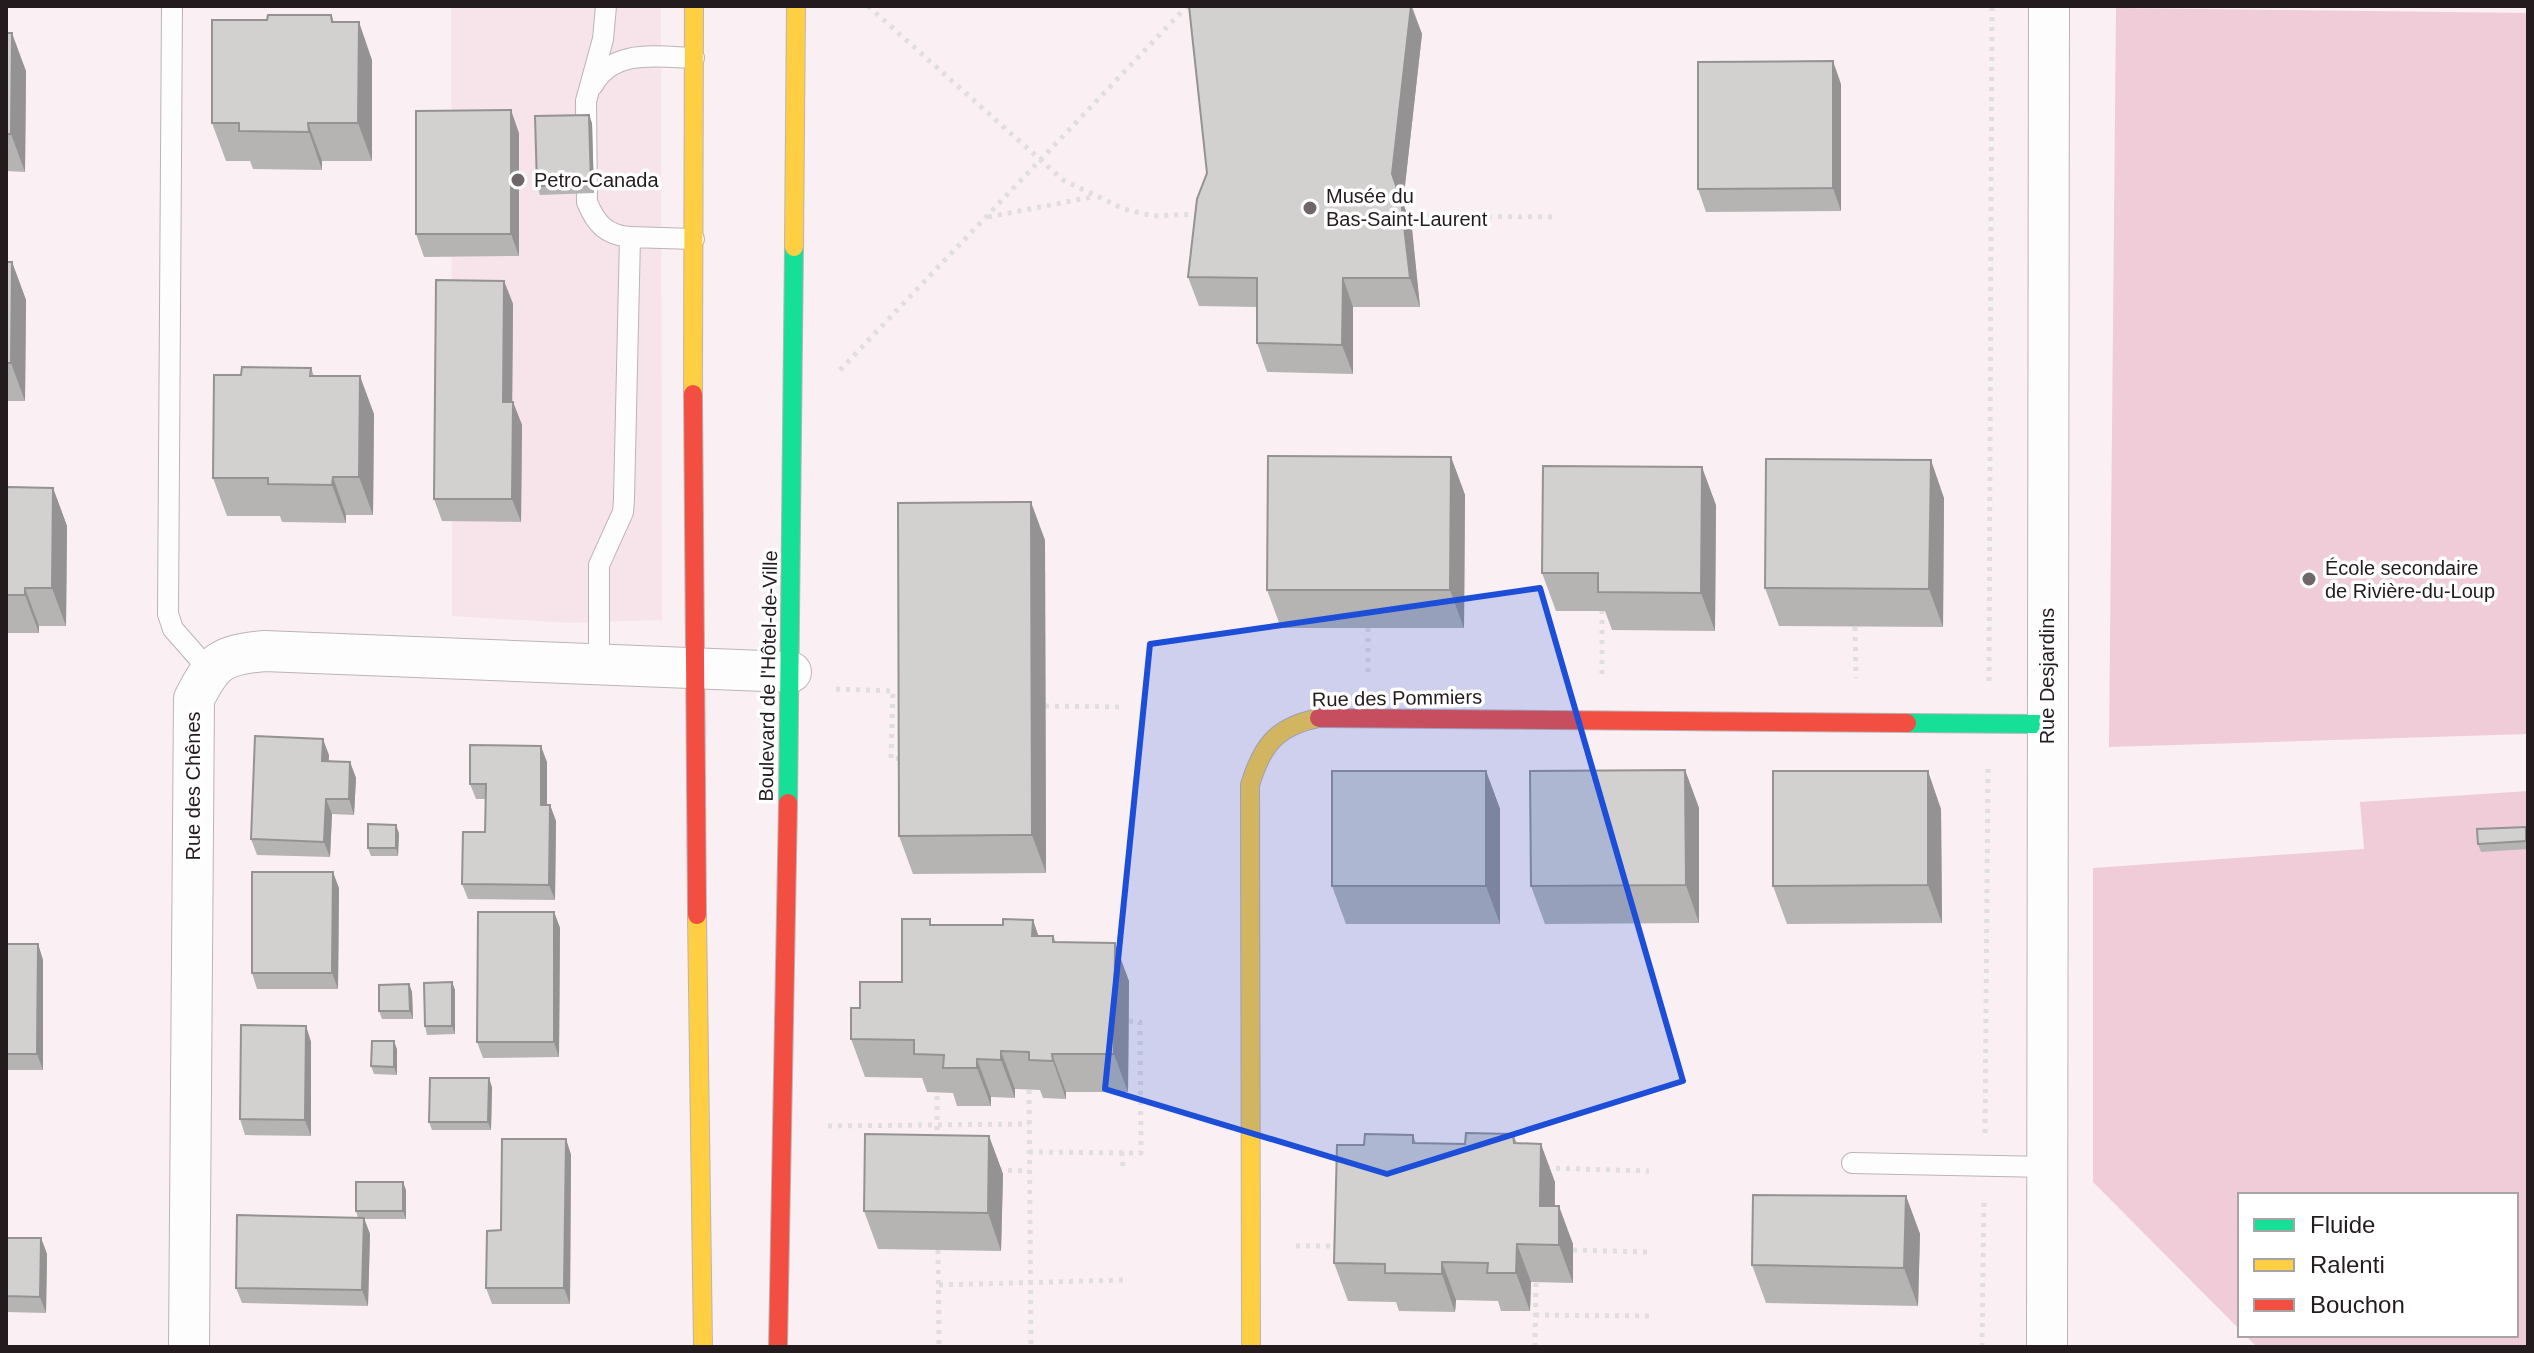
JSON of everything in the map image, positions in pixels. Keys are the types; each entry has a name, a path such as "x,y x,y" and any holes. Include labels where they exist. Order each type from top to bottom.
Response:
{"main road":[{"path":"694,6 693,667 703,1347"},
{"name":"Boulevard de l'Hôtel-de-Ville","path":"778,1347 791,672 796,6"},
{"name":"Rue des Pommiers","path":"1251,1347 1250,785 1259,754 1274,733 1290,723 1324,717 2047,724"}],"street":[{"name":"Rue Desjardins","path":"2047,1347 2049,6"},
{"path":"209,670 230,654 264,651 791,672"},
{"name":"Rue des Chênes","path":"189,1347 194,699 209,670"}],"lane":[{"path":"172,6 168,614 173,629 209,670"},
{"path":"606,6 603,39 586,101 587,202 593,217 604,230 630,237 694,239"},
{"path":"586,101 595,80 618,60 694,58"},
{"path":"599,664 599,565 623,512 624,499 630,237"},
{"path":"1852,1163 2047,1167"}],"path":[{"path":"868,6 1041,160 1093,197 1153,216 1213,213"},
{"path":"830,380 1187,6"},
{"path":"1982,1347 1992,6"},
{"path":"987,217 1093,197"},
{"path":"1408,216 1558,217"},
{"path":"1601,720 1602,611"},
{"path":"834,689 893,691 891,759 912,758"},
{"path":"1045,706 1125,707"},
{"path":"1029,1152 1141,1153 1140,1022 1128,1021"},
{"path":"1029,1090 1031,1347"},
{"path":"937,1092 937,1154"},
{"path":"819,1126 1029,1124"},
{"path":"1122,1152 1123,1168"},
{"path":"1532,1167 1649,1171"},
{"path":"983,1170 1029,1171"},
{"path":"938,1250 939,1347"},
{"path":"1573,1250 1649,1252"},
{"path":"939,1285 1123,1280"},
{"path":"1535,1347 1536,1282"},
{"path":"1535,1315 1650,1316"}],"highlighted area":[{"path":"1540,588 1683,1081 1387,1174 1105,1089 1150,644"}],"shaded area":[{"path":"451,6 661,6 662,620 569,623 452,616"},
{"path":"2116,8 2528,13 2528,734 2109,747"},
{"path":"2528,791 2528,1347 2257,1347 2247,1337 2518,1337 2518,1193 2238,1193 2238,1328 2093,1182 2093,868 2364,849 2360,802"}],"building":[{"name":"Musée du Bas-Saint-Laurent","path":"1189,6 1411,6 1392,174 1401,200 1410,278 1343,278 1342,345 1257,343 1257,278 1188,277 1197,199 1207,173"},
{"path":"268,15 331,15 332,22 359,22 358,123 308,123 309,132 239,131 239,123 212,123 212,20 267,20"},
{"path":"6,33 12,33 11,134 6,134"},
{"path":"1833,61 1833,188 1698,189 1698,62"},
{"path":"511,110 511,234 416,234 416,111"},
{"path":"589,115 591,185 537,186 535,116"},
{"path":"6,262 12,262 11,363 6,363"},
{"path":"436,280 504,281 503,402 513,402 512,499 434,499"},
{"path":"242,367 311,368 310,376 360,376 359,477 333,477 332,485 268,484 268,478 213,478 214,375 241,375"},
{"path":"1268,456 1451,457 1450,590 1267,590"},
{"path":"1766,459 1931,460 1929,589 1765,588"},
{"path":"1543,466 1702,467 1701,593 1598,592 1598,573 1542,573"},
{"path":"6,487 53,488 52,588 25,588 25,595 6,595"},
{"path":"1031,502 1032,835 899,836 898,503"},
{"path":"255,736 323,739 322,761 350,762 349,799 326,799 324,842 251,839"},
{"path":"470,745 541,746 541,805 550,805 549,885 462,884 463,832 485,832 486,784 470,784"},
{"path":"1685,770 1686,885 1531,886 1530,771"},
{"path":"1332,771 1486,771 1486,886 1332,886"},
{"path":"1773,771 1928,771 1928,885 1773,886"},
{"path":"368,824 396,825 396,848 368,848"},
{"path":"2526,827 2526,841 2478,844 2477,829"},
{"path":"252,872 333,872 332,973 252,973"},
{"path":"478,912 554,912 554,1042 477,1042"},
{"path":"902,919 930,919 930,925 1003,925 1003,919 1033,920 1032,936 1053,936 1053,942 1115,943 1114,1054 1052,1054 1053,1061 1029,1060 1029,1052 1001,1051 1001,1060 977,1059 977,1068 943,1068 944,1055 914,1054 914,1040 851,1039 851,1008 860,1008 860,982 902,982"},
{"path":"6,944 38,944 37,1054 6,1054"},
{"path":"452,982 452,1026 425,1026 424,983"},
{"path":"409,984 410,1011 379,1011 379,985"},
{"path":"241,1025 306,1026 305,1120 240,1119"},
{"path":"372,1041 394,1041 394,1067 371,1066"},
{"path":"430,1078 489,1078 488,1122 429,1122"},
{"path":"1466,1133 1513,1134 1514,1143 1541,1144 1540,1206 1559,1206 1559,1245 1517,1244 1516,1273 1487,1273 1488,1263 1442,1262 1442,1274 1385,1273 1385,1264 1334,1263 1337,1145 1364,1145 1365,1134 1413,1135 1413,1143 1465,1144"},
{"path":"865,1134 989,1136 988,1213 864,1211"},
{"path":"502,1139 566,1139 564,1288 486,1288 487,1231 501,1230"},
{"path":"356,1182 403,1182 403,1211 356,1211"},
{"path":"1753,1195 1906,1196 1904,1268 1752,1265"},
{"path":"237,1215 364,1218 362,1290 236,1288"},
{"path":"6,1238 41,1238 40,1297 6,1296"}],"traffic: fast":[{"path":"788,803 794,247"},
{"path":"1907,723 2047,724"}],"traffic: slow":[{"path":"693,394 694,6"},
{"path":"794,247 796,6"},
{"path":"1251,1347 1250,785 1260,759 1273,740 1292,726 1319,718"},
{"path":"697,915 703,1347"}],"traffic: jam":[{"path":"693,394 697,915"},
{"path":"1319,718 1907,723"},
{"path":"778,1347 788,803"}],"place":[{"name":"Petro-Canada","path":"518,180"},
{"name":"Musée du Bas-Saint-Laurent","path":"1310,208"},
{"name":"École secondaire de Rivière-du-Loup","path":"2309,579"}]}
